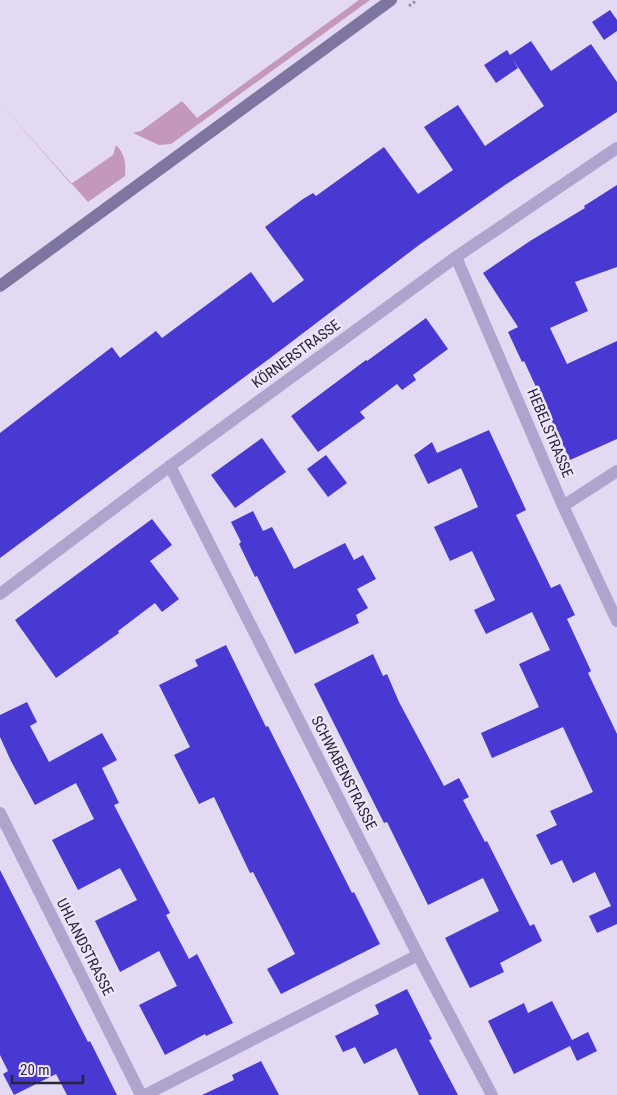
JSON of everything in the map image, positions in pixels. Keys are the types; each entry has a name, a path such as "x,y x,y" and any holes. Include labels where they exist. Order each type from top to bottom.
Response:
{"street":[{"path":"0,286 391,0"},
{"name":"KÖRNERSTRASSE","path":"0,594 170,466 456,257 617,148"},
{"name":"HEBELSTRASSE","path":"456,257 563,506 617,620"},
{"name":"SCHWABENSTRASSE","path":"170,466 418,955 492,1095"},
{"path":"563,506 617,471"},
{"name":"UHLANDSTRASSE","path":"0,813 141,1095"},
{"path":"145,1095 418,955"}],"shaded area":[{"path":"359,0 370,0 171,144 159,145 133,133 141,131 182,101 197,118"},
{"path":"0,103 72,184 71,184"},
{"path":"116,145 119,148 124,159 125,176 88,202 72,184 113,155"}],"building":[{"path":"610,10 617,20 617,31 604,40 592,22"},
{"path":"531,41 551,71 591,44 617,82 617,112 505,185 419,245 269,359 0,558 0,433 112,347 120,358 156,331 162,338 251,272 273,303 304,280 265,227 303,199 313,193 316,196 384,147 418,194 453,170 424,127 458,105 485,146 544,106 512,58 518,68 496,83 484,65 507,50 510,55"},
{"path":"617,185 617,267 575,282 588,311 550,328 567,364 617,341 617,439 570,460 524,361 522,362 508,332 518,327 483,273 530,241 585,208 584,206"},
{"path":"426,318 448,349 413,375 416,380 402,390 397,384 360,412 365,418 318,452 291,416"},
{"path":"489,430 526,510 516,515 551,588 560,584 575,615 567,619 591,671 588,673 617,734 617,924 597,933 589,916 611,906 595,872 573,883 562,860 551,865 536,835 557,825 550,811 593,792 563,727 492,758 481,733 539,707 519,664 550,650 532,612 486,634 474,610 495,600 472,551 450,561 434,527 478,507 461,468 428,484 414,455 432,442 437,453"},
{"path":"262,438 286,472 235,508 211,475"},
{"path":"326,455 347,483 328,497 307,469"},
{"path":"253,511 263,531 272,527 294,569 345,543 354,560 363,555 376,579 357,589 368,608 356,615 359,623 295,654 257,576 255,577 239,544 241,542 231,522"},
{"path":"152,519 172,545 150,561 179,599 162,612 155,603 118,631 119,633 56,678 15,620"},
{"path":"226,645 266,727 268,726 352,893 354,892 380,944 281,994 267,969 295,954 253,872 250,873 214,797 199,804 174,755 190,747 159,685 198,666 195,660"},
{"path":"373,654 383,676 387,674 399,702 444,786 459,778 469,797 463,800 485,842 487,841 530,926 534,924 542,941 500,963 504,972 470,988 445,938 499,911 483,878 428,905 387,822 384,823 314,684"},
{"path":"27,702 37,722 30,726 49,762 102,733 117,760 102,768 119,803 114,805 170,913 166,915 189,959 197,954 233,1023 206,1036 205,1034 165,1055 139,1005 177,986 159,951 120,972 95,921 137,900 120,868 78,890 52,840 94,819 76,783 35,805 0,737 0,715"},
{"path":"0,870 117,1095 67,1095 56,1074 14,1095 3,1074 8,1071 0,1055"},
{"path":"407,989 432,1039 429,1040 458,1095 419,1095 396,1048 364,1064 355,1047 343,1052 335,1036 379,1014 375,1005"},
{"path":"552,1001 572,1040 588,1032 597,1051 577,1061 570,1046 514,1074 488,1021 524,1003 528,1013"},
{"path":"261,1061 279,1095 202,1095 234,1080 232,1075"}]}
